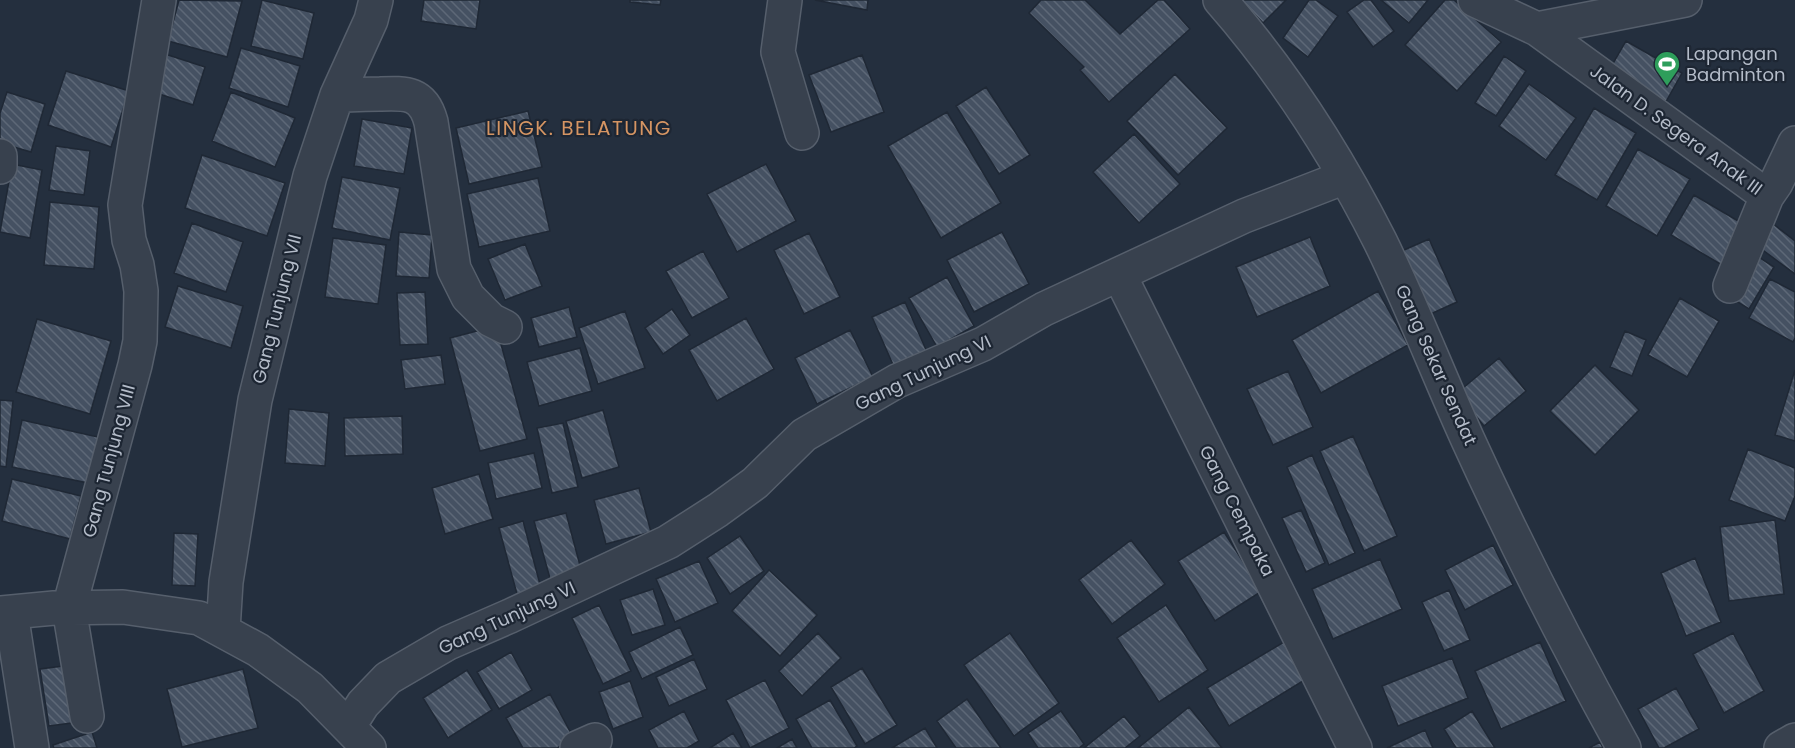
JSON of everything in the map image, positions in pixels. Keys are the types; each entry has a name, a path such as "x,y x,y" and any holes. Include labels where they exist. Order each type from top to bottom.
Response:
{"street":[{"name":"Gang Tunjung VIII","path":"87,716 69,608 140,341 141,291 137,265 129,240 124,205 159,0"},
{"name":"Gang Tunjung VII","path":"223,630 226,582 255,400 310,176 337,95 371,20 376,0"},
{"path":"785,0 778,52 802,133"},
{"name":"Gang Sekar Sendat","path":"1220,0 1298,101 1345,177 1396,275 1496,501 1624,748"},
{"name":"Jalan D. Segera Anak III","path":"1474,0 1537,29 1767,196 1776,183 1795,142"},
{"path":"1537,29 1685,0"},
{"path":"337,95 406,94 420,100 426,108 431,122 454,269 468,297 491,320 506,327"},
{"path":"0,156 0,167"},
{"name":"Gang Tunjung VI","path":"359,737 363,704 388,678 448,643 668,542 755,483 804,435 897,381 983,344 1044,309 1244,216 1345,177"},
{"path":"1730,286 1767,196"},
{"name":"Gang Cempaka","path":"1119,274 1355,748"},
{"path":"32,748 6,613 69,608 123,607 199,618 258,650 310,688 359,737"},
{"path":"1781,748 1795,740"}],"building":[{"path":"179,0 242,1 227,57 168,41"},
{"path":"262,0 314,13 303,59 251,46"},
{"path":"424,0 480,0 476,29 421,21"},
{"path":"630,0 661,0 660,5 630,2"},
{"path":"815,0 868,0 867,10"},
{"path":"1041,0 1085,0 1120,34 1158,0 1164,0 1190,29 1109,102 1080,70 1084,67 1029,13"},
{"path":"1241,0 1286,0 1263,23"},
{"path":"1309,0 1316,0 1338,16 1308,57 1283,38"},
{"path":"1364,0 1371,0 1394,31 1373,47 1347,12"},
{"path":"1381,0 1428,0 1409,23"},
{"path":"1445,0 1454,0 1501,42 1457,91 1405,45"},
{"path":"1626,41 1682,73 1663,107 1607,74"},
{"path":"241,48 300,66 288,107 229,88"},
{"path":"162,53 205,67 193,105 150,91"},
{"path":"862,55 884,112 831,132 809,75"},
{"path":"1504,56 1526,71 1496,116 1475,103"},
{"path":"66,71 129,91 111,147 48,125"},
{"path":"1175,74 1227,128 1178,175 1127,121"},
{"path":"1529,84 1576,118 1546,160 1499,126"},
{"path":"986,87 1030,155 999,174 956,106"},
{"path":"7,92 45,104 31,152 0,143 0,113"},
{"path":"231,92 295,118 275,167 212,141"},
{"path":"1594,108 1636,133 1597,200 1555,175"},
{"path":"528,111 542,167 469,184 456,128"},
{"path":"947,112 1001,203 941,238 888,146"},
{"path":"362,119 412,128 404,174 354,166"},
{"path":"1134,134 1180,184 1139,223 1093,172"},
{"path":"56,146 90,151 84,195 49,190"},
{"path":"1638,149 1690,179 1657,236 1606,206"},
{"path":"202,155 285,183 267,236 185,208"},
{"path":"12,164 42,170 30,238 0,232"},
{"path":"766,164 796,221 737,252 707,194"},
{"path":"342,177 400,188 390,240 332,228"},
{"path":"538,178 550,231 479,247 467,194"},
{"path":"1694,195 1745,225 1722,265 1671,235"},
{"path":"50,202 99,207 94,269 44,265"},
{"path":"192,223 243,242 226,292 174,273"},
{"path":"1772,223 1795,241 1795,274 1756,245"},
{"path":"399,232 432,235 429,278 396,276"},
{"path":"1002,232 1029,284 974,312 947,260"},
{"path":"809,233 840,297 804,314 774,250"},
{"path":"1310,237 1330,286 1257,317 1236,267"},
{"path":"333,238 386,245 378,304 325,297"},
{"path":"1429,239 1457,302 1424,317 1395,254"},
{"path":"525,244 542,286 505,300 488,259"},
{"path":"703,251 729,298 692,318 666,271"},
{"path":"1751,252 1774,267 1749,309 1725,294"},
{"path":"947,277 974,326 937,347 909,298"},
{"path":"1770,279 1795,292 1795,338 1793,342 1749,318"},
{"path":"178,286 243,306 231,348 165,327"},
{"path":"1378,291 1408,345 1321,393 1292,340"},
{"path":"425,292 428,344 400,345 397,293"},
{"path":"1680,298 1719,321 1687,377 1648,355"},
{"path":"905,302 927,352 894,367 872,317"},
{"path":"569,307 577,337 539,347 531,318"},
{"path":"672,309 690,335 663,354 645,328"},
{"path":"625,311 645,368 598,384 579,328"},
{"path":"746,318 774,369 717,401 689,350"},
{"path":"37,319 111,341 90,414 16,392"},
{"path":"496,326 527,439 480,451 450,338"},
{"path":"850,330 873,377 817,404 795,358"},
{"path":"1625,331 1646,340 1632,376 1610,367"},
{"path":"580,348 592,391 539,406 527,362"},
{"path":"441,355 445,384 405,389 401,360"},
{"path":"1499,358 1526,391 1484,426 1457,393"},
{"path":"1595,365 1639,410 1595,455 1550,411"},
{"path":"1795,370 1795,441 1775,435"},
{"path":"1288,371 1313,427 1273,445 1247,389"},
{"path":"0,400 13,401 6,467 0,466"},
{"path":"289,409 329,413 325,466 285,463"},
{"path":"603,410 619,467 582,478 566,421"},
{"path":"402,416 403,454 345,456 344,418"},
{"path":"22,420 98,437 88,483 12,467"},
{"path":"563,423 578,487 552,493 537,428"},
{"path":"1353,436 1397,536 1364,551 1320,451"},
{"path":"1748,449 1795,468 1795,496 1785,521 1729,500"},
{"path":"534,453 542,488 496,499 488,463"},
{"path":"1312,455 1355,553 1329,565 1287,467"},
{"path":"479,474 493,519 445,534 432,488"},
{"path":"12,479 81,496 70,539 2,521"},
{"path":"639,488 651,532 606,544 594,500"},
{"path":"1301,510 1325,563 1306,572 1282,518"},
{"path":"566,513 582,573 551,582 534,521"},
{"path":"1775,520 1784,594 1729,601 1720,527"},
{"path":"523,521 541,588 517,594 499,528"},
{"path":"1224,532 1262,591 1215,621 1178,561"},
{"path":"174,533 198,534 195,586 172,585"},
{"path":"740,536 764,571 730,594 707,558"},
{"path":"1131,540 1165,584 1112,624 1079,580"},
{"path":"1493,545 1513,585 1465,610 1445,570"},
{"path":"1695,558 1721,622 1686,636 1661,573"},
{"path":"1380,559 1402,609 1333,639 1312,589"},
{"path":"699,561 718,603 675,622 656,579"},
{"path":"769,570 817,615 780,656 732,611"},
{"path":"653,589 665,625 632,635 620,600"},
{"path":"1449,590 1470,640 1444,651 1422,602"},
{"path":"599,605 631,671 603,684 572,618"},
{"path":"1166,605 1208,670 1159,702 1117,638"},
{"path":"680,627 693,655 642,679 629,652"},
{"path":"818,633 841,658 802,696 779,671"},
{"path":"1010,633 1059,703 1014,736 964,665"},
{"path":"1733,633 1764,691 1724,713 1693,654"},
{"path":"1294,636 1316,673 1229,726 1207,688"},
{"path":"1540,642 1566,701 1501,729 1475,671"},
{"path":"511,652 532,690 499,709 477,672"},
{"path":"1452,658 1468,698 1398,726 1382,686"},
{"path":"694,659 707,689 669,706 656,677"},
{"path":"71,665 79,722 49,726 40,669"},
{"path":"862,668 897,725 865,744 831,687"},
{"path":"243,669 258,728 182,747 167,689"},
{"path":"467,670 492,710 448,738 423,698"},
{"path":"765,680 789,728 750,748 726,700"},
{"path":"630,681 643,717 613,729 599,692"},
{"path":"1676,688 1699,729 1664,748 1659,748 1638,709"},
{"path":"550,694 574,739 557,748 523,748 506,718"},
{"path":"967,699 1001,748 956,748 937,721"},
{"path":"830,700 857,746 854,748 812,748 796,719"},
{"path":"1189,707 1222,748 1138,748"},
{"path":"684,711 699,741 687,748 658,748 649,730"},
{"path":"1061,711 1084,744 1079,748 1038,748 1028,733"},
{"path":"1472,711 1495,748 1456,748 1444,729"},
{"path":"1124,716 1140,736 1125,748 1084,748"},
{"path":"925,728 937,748 892,748"},
{"path":"1425,730 1433,748 1387,748"},
{"path":"92,732 97,748 54,748 53,745"},
{"path":"733,733 742,748 710,748"},
{"path":"792,739 797,748 777,748"},
{"path":"1600,742 1603,748 1589,748"}],"place":[{"name":"Lapangan Badminton","path":"1667,87"}],"district":[{"name":"LINGK. BELATUNG","path":"579,128"}]}
